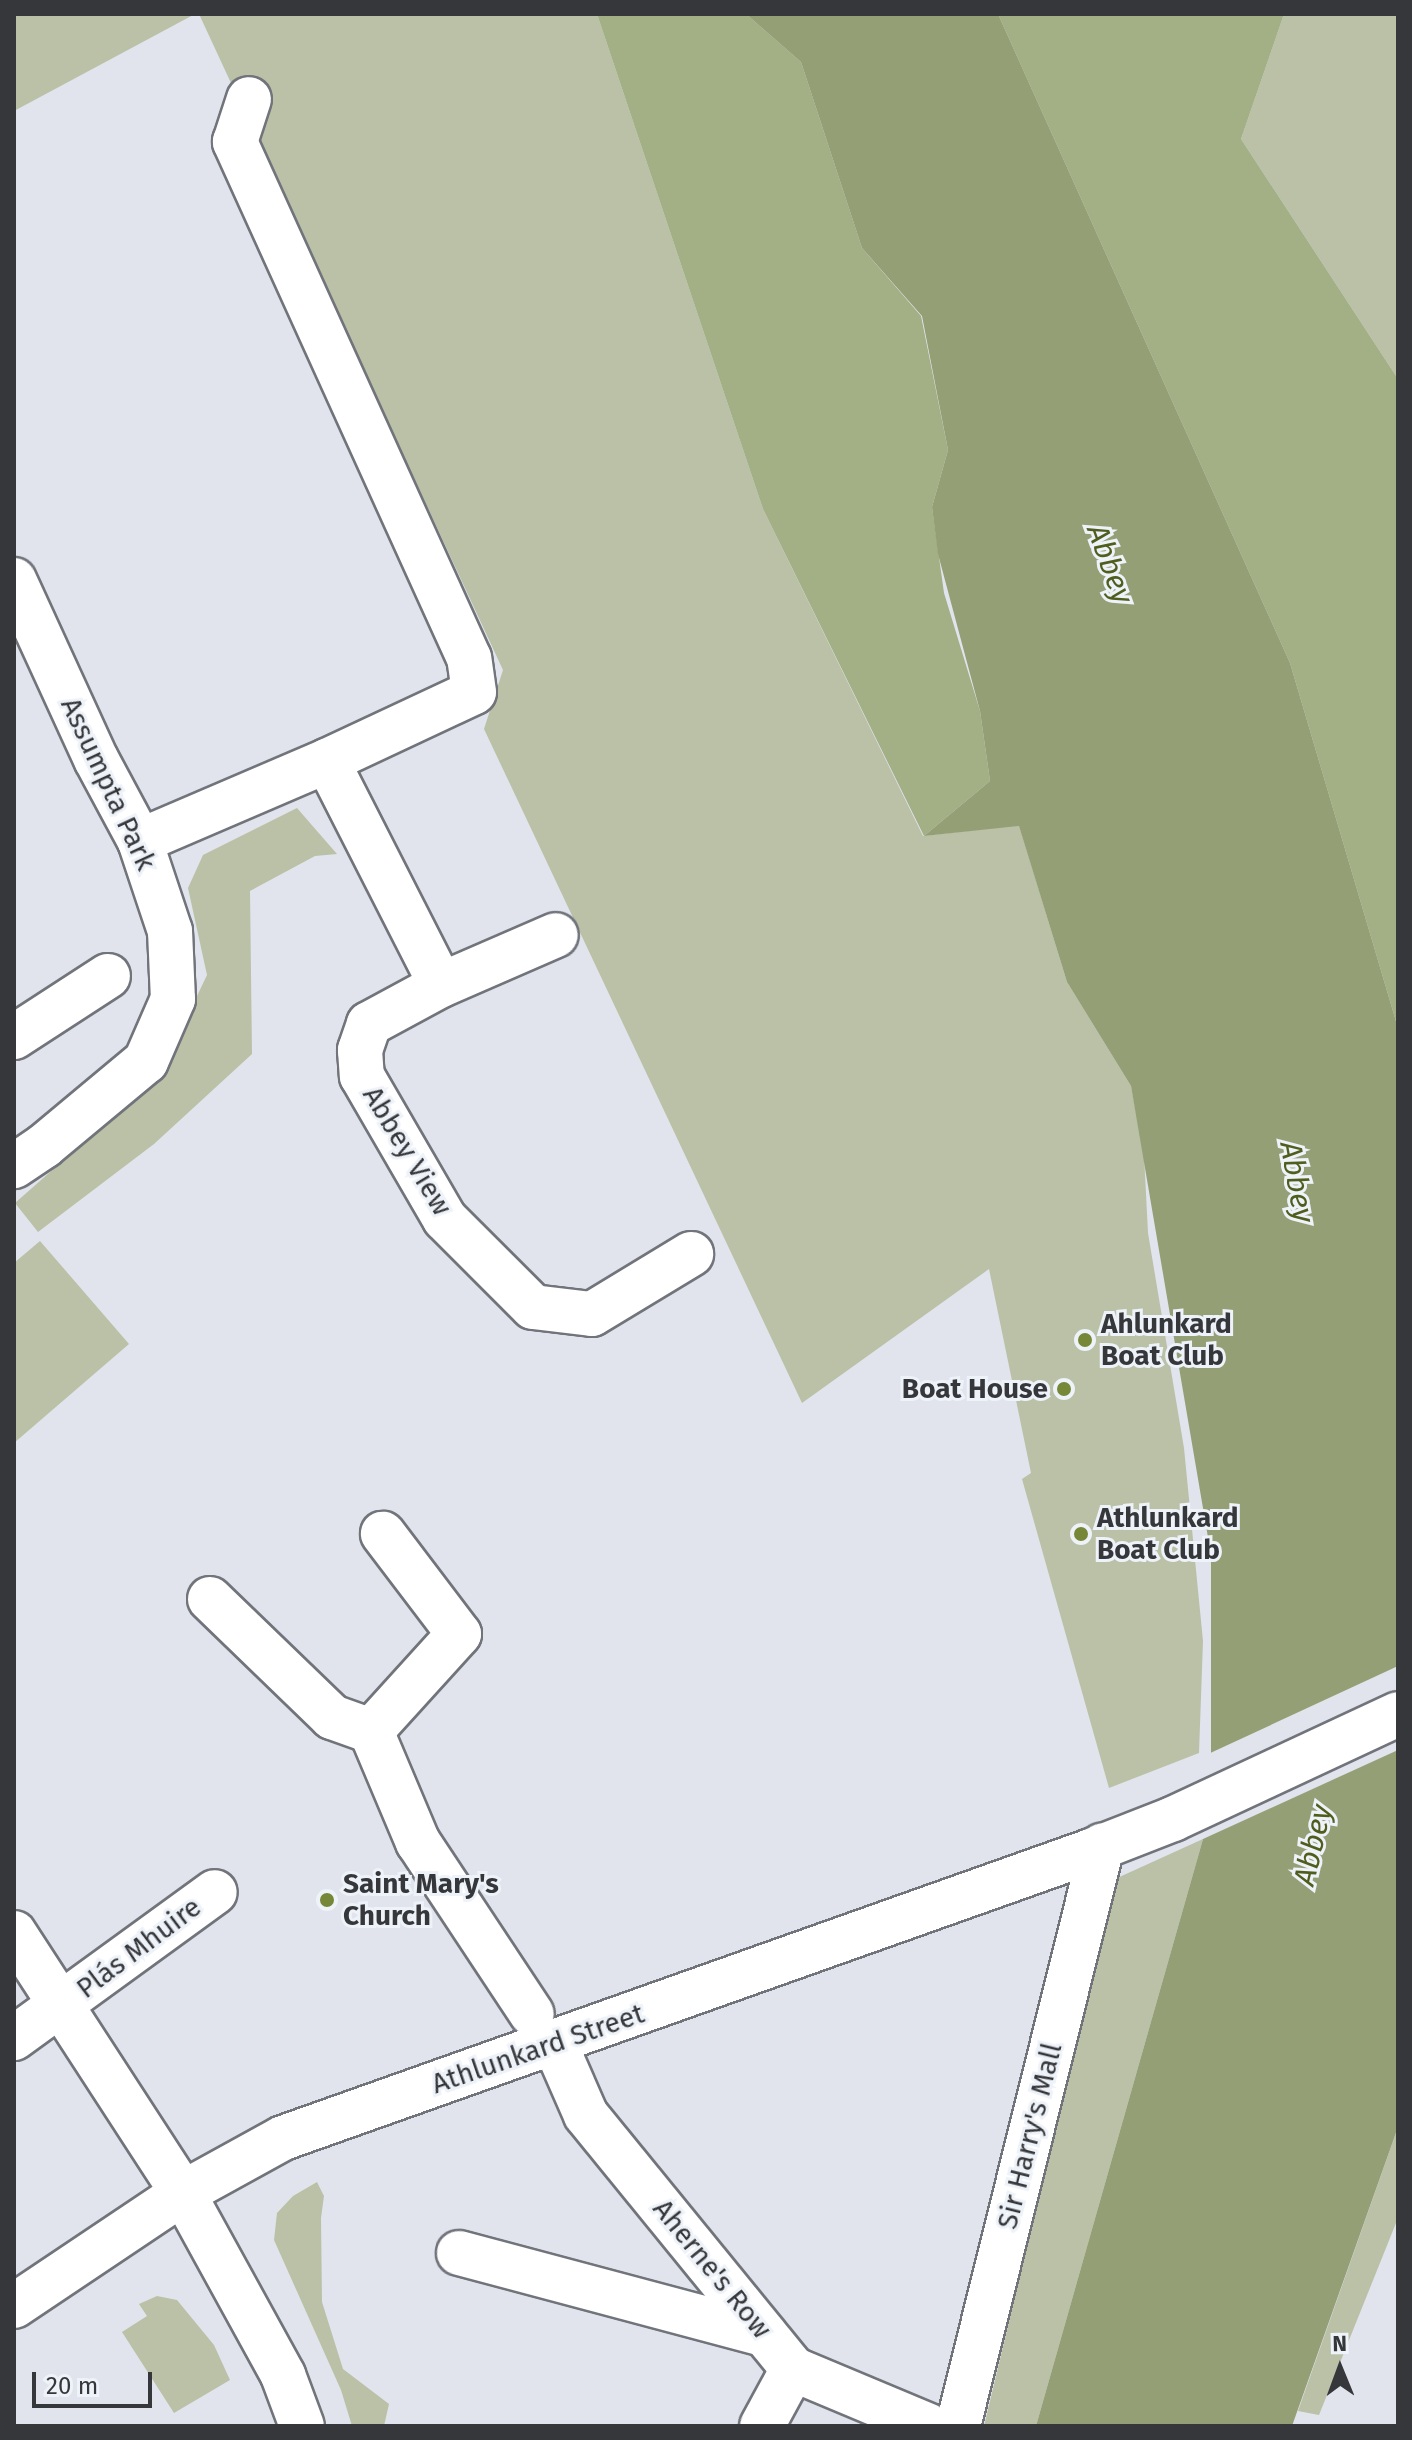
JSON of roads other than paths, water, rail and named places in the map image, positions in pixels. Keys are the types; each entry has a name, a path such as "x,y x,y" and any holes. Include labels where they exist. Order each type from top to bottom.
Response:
{"street":[{"path":"140,841 327,761 474,692 469,658 235,142 249,99"},
{"name":"Assumpta Park","path":"14,580 96,759 140,841 170,931 173,999 146,1061 44,1146 14,1166"},
{"path":"327,761 441,985"},
{"name":"Abbey View","path":"556,935 441,985 369,1024 360,1050 362,1076 445,1219 533,1307 592,1314 691,1254"},
{"path":"14,1037 108,976"},
{"path":"210,1599 332,1717 371,1731 459,1634 383,1534"},
{"name":"Athlunkard Street","path":"14,2306 183,2193 283,2138 543,2029 1096,1848 1173,1819 1398,1714"},
{"name":"Aherne's Row","path":"371,1731 418,1842 543,2029 586,2115 793,2369 929,2426"},
{"name":"Sir Harry's Mall","path":"958,2426 1096,1848"},
{"name":"Plás Mhuire","path":"14,2038 215,1892"},
{"path":"14,1933 183,2193 283,2375 302,2426"},
{"path":"459,2253 764,2334"},
{"path":"762,2426 793,2369"}],"water":[{"name":"Abbey","path":"746,14 998,14 1290,663 1398,1028 1398,2127 1292,2426 1036,2426 1203,1839 1211,1753 1211,1555 1131,1086 1067,982 1019,826 924,836 990,781 980,711 938,554 932,507 948,450 922,316 862,248 801,62"}],"place":[{"name":"Ahlunkard Boat Club","path":"1085,1340"},
{"name":"Boat House","path":"1064,1389"},
{"name":"Athlunkard Boat Club","path":"1081,1534"},
{"name":"Saint Mary's Church","path":"327,1900"}]}
